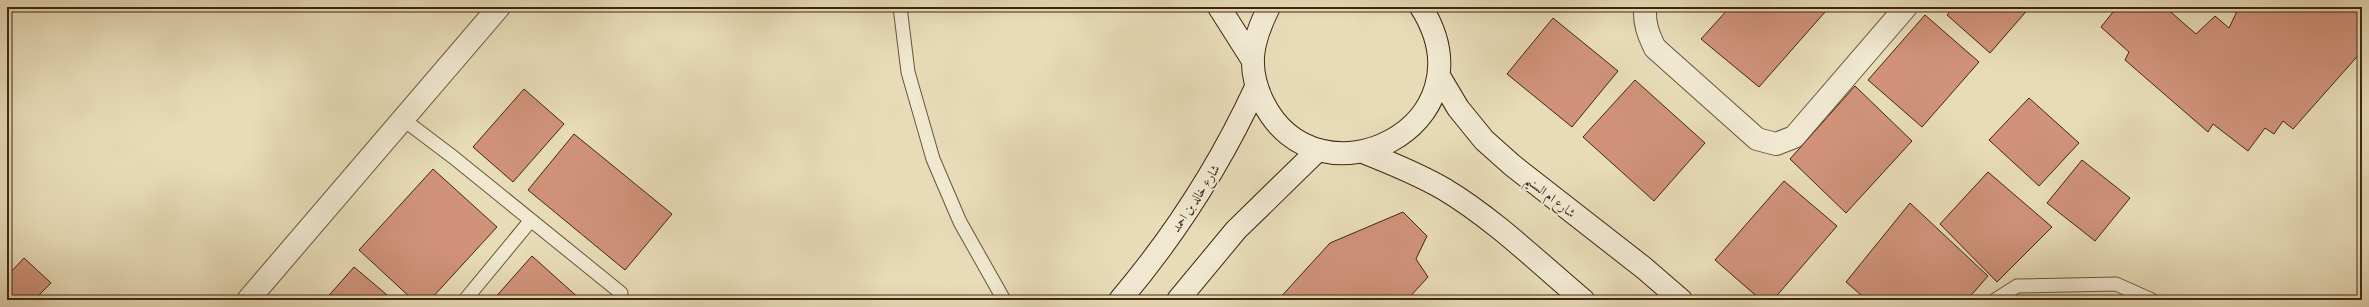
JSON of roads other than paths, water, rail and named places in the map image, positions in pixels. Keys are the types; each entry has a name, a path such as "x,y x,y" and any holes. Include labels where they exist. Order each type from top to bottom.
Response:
{"main road":[{"path":"248,300 404,120 499,7"},
{"path":"1219,7 1252,59"},
{"path":"1269,7 1257,32 1252,59 1256,87 1269,115 1291,136 1318,150 1341,154 1363,152 1388,144 1409,128 1429,106 1439,76 1438,53 1430,12"},
{"path":"1645,7 1644,18 1648,34 1655,48 1757,139 1776,144 1794,137 1906,7"},
{"name":"شارع ام السنيم","path":"1439,76 1458,108 1484,140 1512,166 1644,268 1681,300"},
{"name":"شارع خالد بن احمد","path":"1120,300 1181,223 1225,152 1256,87"},
{"path":"1178,300 1236,230 1318,150"},
{"path":"1363,152 1407,170 1450,194 1480,214 1582,300"}],"lane":[{"path":"900,7 908,72 933,159 960,222 1004,300"},
{"path":"404,120 532,220 621,293"},
{"path":"465,300 532,220"},
{"path":"1995,300 2017,286 2116,284 2152,300"}]}
